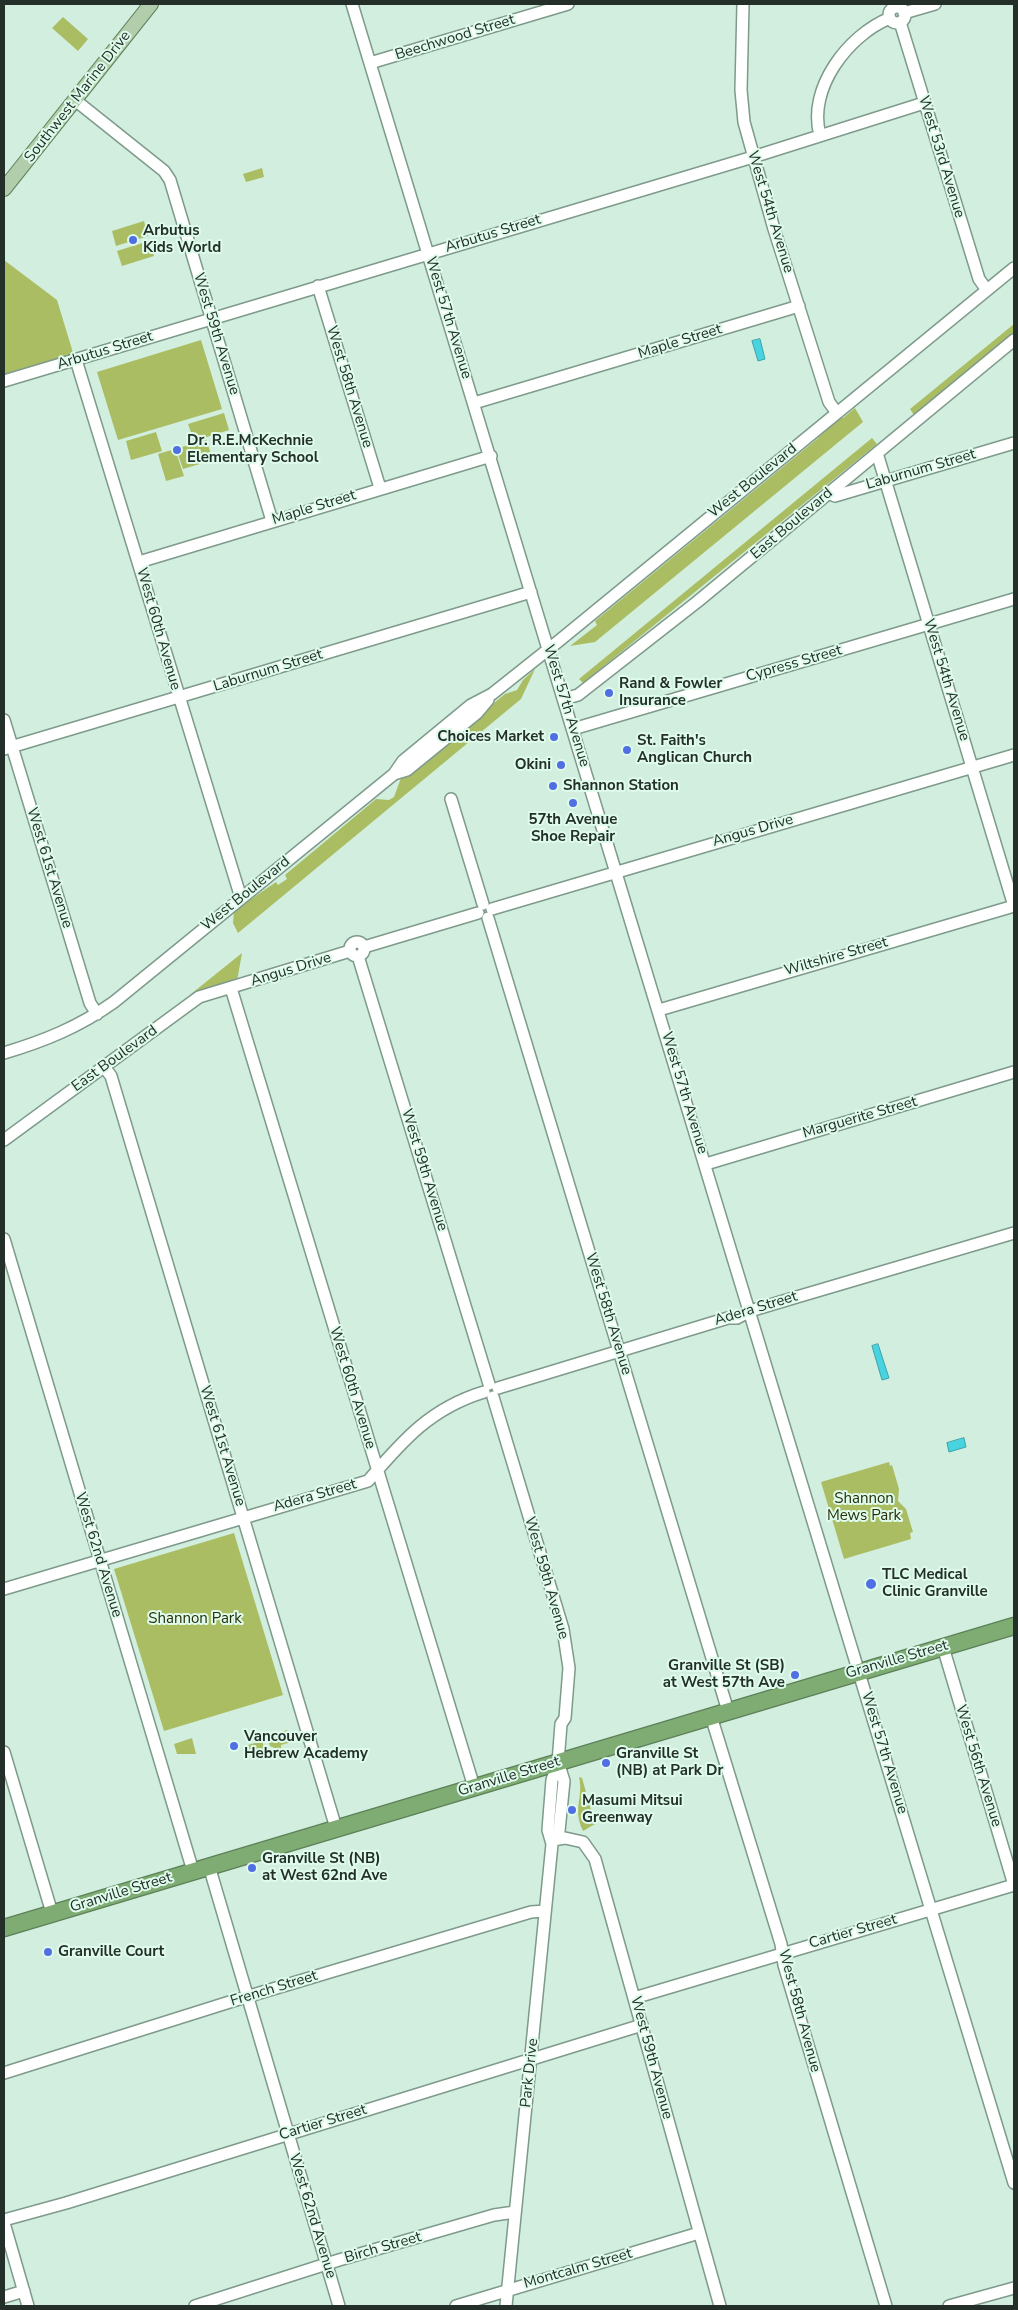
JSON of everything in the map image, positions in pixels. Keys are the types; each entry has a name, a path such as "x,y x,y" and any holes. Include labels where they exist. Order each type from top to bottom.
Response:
{"highway":[{"name":"Granville Street","path":"4,1928 1014,1626"}],"main road":[{"name":"Southwest Marine Drive","path":"4,189 151,4"}],"street":[{"name":"West 57th Avenue","path":"352,4 491,456 548,650 574,729 1014,2183"},
{"name":"Beechwood Street","path":"370,63 568,4"},
{"name":"West 54th Avenue","path":"743,4 741,90 744,122 753,157 829,402 837,413"},
{"path":"820,136 816,113 832,70 845,49 861,33 897,13 935,4"},
{"name":"West 53rd Avenue","path":"897,13 978,279 987,290"},
{"name":"West 59th Avenue","path":"75,100 164,171 170,180 272,521"},
{"name":"Arbutus Street","path":"4,381 753,157 924,103"},
{"name":"West Boulevard","path":"97,1014 394,774 404,762 471,705 492,694 548,650 1014,268"},
{"name":"West 58th Avenue","path":"318,286 380,488"},
{"name":"Maple Street","path":"474,403 799,306"},
{"name":"East Boulevard","path":"564,700 578,695 651,638 1014,340"},
{"name":"West 60th Avenue","path":"76,360 241,898"},
{"name":"Laburnum Street","path":"829,493 835,496 1014,443"},
{"name":"West 54th Avenue","path":"877,454 1014,906"},
{"name":"Maple Street","path":"139,562 491,456"},
{"name":"Laburnum Street","path":"8,748 531,592"},
{"name":"Cypress Street","path":"574,729 1014,599"},
{"name":"West 61st Avenue","path":"4,720 8,748 90,1003 97,1014"},
{"name":"Angus Drive","path":"231,988 1014,755"},
{"name":"West 58th Avenue","path":"451,798 728,1710"},
{"name":"Wiltshire Street","path":"658,1010 1014,906"},
{"name":"West 59th Avenue","path":"358,951 563,1629 569,1668 569,1687 565,1718 562,1724 558,1762"},
{"name":"West 60th Avenue","path":"231,988 474,1787"},
{"name":"East Boulevard","path":"4,1140 200,997 231,988"},
{"path":"4,1053 56,1036 97,1014"},
{"name":"West 61st Avenue","path":"104,1066 111,1076 336,1828"},
{"name":"Marguerite Street","path":"706,1164 1014,1072"},
{"name":"Adera Street","path":"4,1589 368,1481 402,1443 429,1417 452,1404 491,1390 728,1318 744,1316 750,1311 1014,1233"},
{"name":"West 62nd Avenue","path":"4,1239 100,1560 201,1869 246,1997 339,2306"},
{"name":"West 56th Avenue","path":"943,1647 1014,1884"},
{"name":"West 58th Avenue","path":"711,1716 886,2306"},
{"path":"4,1752 52,1913"},
{"name":"Park Drive","path":"506,2306 545,1912 553,1840 559,1831 564,1781 558,1762"},
{"name":"West 59th Avenue","path":"553,1840 575,1839 583,1842 592,1853 720,2306"},
{"name":"Cartier Street","path":"634,1998 1014,1884"},
{"name":"French Street","path":"4,2073 246,1997 531,1912 545,1912"},
{"name":"Cartier Street","path":"4,2222 642,2025"},
{"name":"Birch Street","path":"194,2306 494,2215 515,2212"},
{"path":"4,2222 28,2306"},
{"name":"Montcalm Street","path":"456,2306 699,2233"},
{"path":"949,2306 1014,2288"},
{"path":"4,2297 24,2291"}],"green space":[{"path":"63,17 88,39 78,51 52,28"},
{"path":"262,168 264,177 246,182 243,174"},
{"path":"144,221 148,236 116,246 112,231"},
{"path":"149,241 154,256 122,266 117,251"},
{"path":"4,260 57,300 74,356 4,377"},
{"path":"1014,324 1014,333 914,415 910,409"},
{"path":"201,340 222,409 118,440 97,372"},
{"path":"855,408 863,422 595,642 570,646 597,625 595,621 817,439 838,418 843,418"},
{"path":"224,413 229,430 194,441 188,424"},
{"path":"156,432 162,451 131,460 126,441"},
{"path":"872,438 877,444 583,683 579,679"},
{"path":"206,439 213,460 183,469 176,449"},
{"path":"175,449 184,476 166,481 158,454"},
{"path":"535,669 521,699 238,933 233,923 234,911 276,882 278,885 287,879 285,875 376,799 389,800 394,797 401,778 505,694 517,690 523,680"},
{"path":"242,953 237,981 193,996 191,994"},
{"name":"Shannon Mews Park","path":"889,1462 890,1466 892,1465 899,1489 898,1501 906,1509 913,1532 910,1533 911,1539 844,1559 821,1482"},
{"name":"Shannon Park","path":"234,1533 283,1695 164,1731 114,1569"},
{"path":"287,1730 291,1742 281,1745 281,1748 277,1749 270,1746 268,1740 271,1736"},
{"path":"192,1738 196,1754 177,1754 174,1744"},
{"path":"262,1741 266,1753 262,1757 257,1758 250,1752 248,1745"},
{"path":"579,1777 582,1778 595,1824 583,1831 578,1816"}],"water":[{"path":"760,339 765,359 758,361 752,341"},
{"path":"878,1344 889,1378 882,1380 872,1346"},
{"path":"964,1438 966,1447 949,1452 947,1443"}],"place":[{"name":"Arbutus Kids World","path":"133,240"},
{"name":"Dr. R.E.McKechnie Elementary School","path":"177,450"},
{"name":"Rand & Fowler Insurance","path":"609,693"},
{"name":"Choices Market","path":"554,737"},
{"name":"St. Faith's Anglican Church","path":"627,750"},
{"name":"Okini","path":"561,765"},
{"name":"Shannon Station","path":"553,786"},
{"name":"57th Avenue Shoe Repair","path":"573,803"},
{"name":"TLC Medical Clinic Granville","path":"871,1584"},
{"name":"Granville St (SB) at West 57th Ave","path":"795,1675"},
{"name":"Vancouver Hebrew Academy","path":"234,1746"},
{"name":"Granville St (NB) at Park Dr","path":"606,1763"},
{"name":"Masumi Mitsui Greenway","path":"572,1810"},
{"name":"Granville St (NB) at West 62nd Ave","path":"252,1868"},
{"name":"Granville Court","path":"48,1952"}]}
